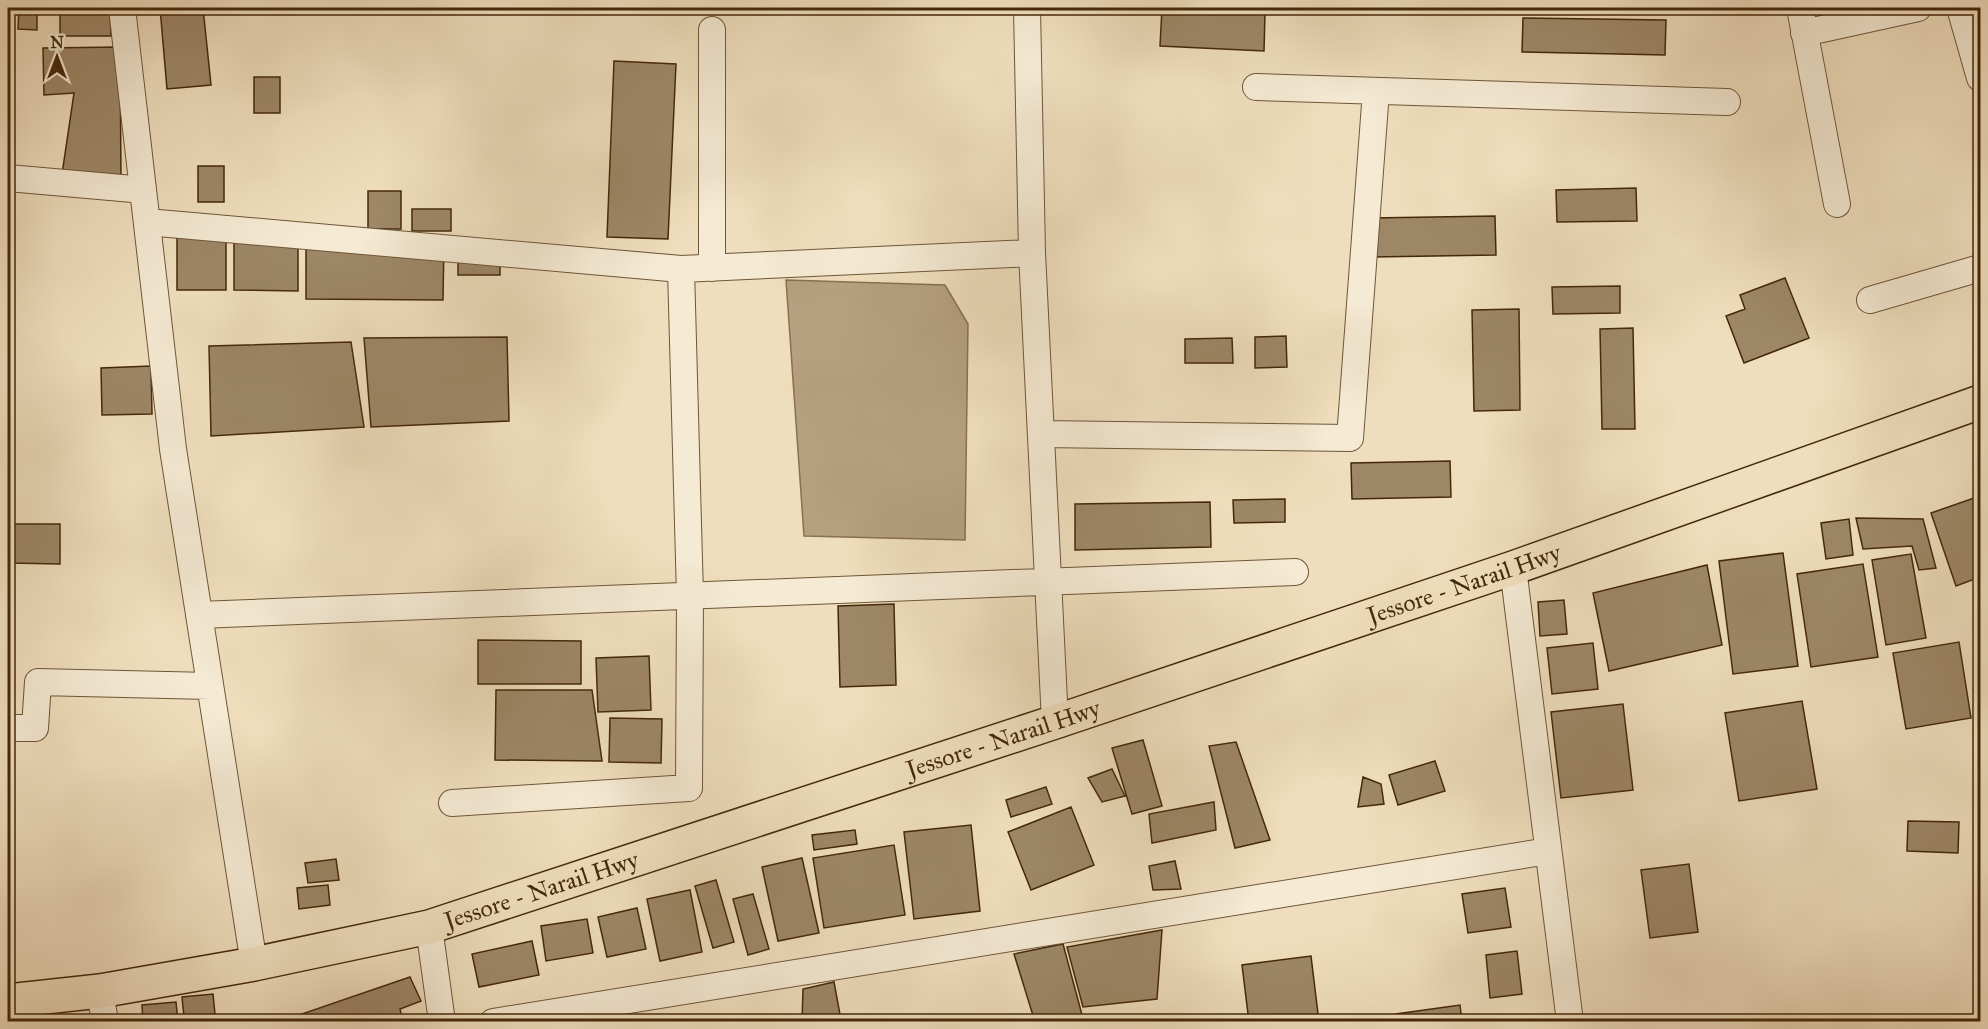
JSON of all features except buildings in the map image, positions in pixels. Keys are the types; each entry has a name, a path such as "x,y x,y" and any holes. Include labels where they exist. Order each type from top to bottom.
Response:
{"highway":[{"name":"Jessore - Narail Hwy","path":"8,1001 103,1006 254,964 429,927 1055,722 1513,568 1980,402"}],"street":[{"path":"122,8 173,449 254,964"},
{"path":"1027,8 1032,253 1055,722"},
{"path":"1800,8 1837,204"},
{"path":"1804,33 1918,8"},
{"path":"1960,8 1980,78"},
{"path":"712,30 712,268"},
{"path":"1256,87 1727,102"},
{"path":"1041,435 1350,438 1376,91"},
{"path":"8,178 133,189"},
{"path":"147,222 681,269 1032,253"},
{"path":"1870,300 1980,268"},
{"path":"452,803 689,788 690,596 681,269"},
{"path":"1513,568 1570,1022"},
{"path":"199,615 1295,572"},
{"path":"8,728 35,728 38,682 210,686"},
{"path":"492,1022 1548,851"},
{"path":"429,927 442,1022"}],"shaded area":[{"path":"786,280 945,285 968,324 965,540 804,536"}]}
